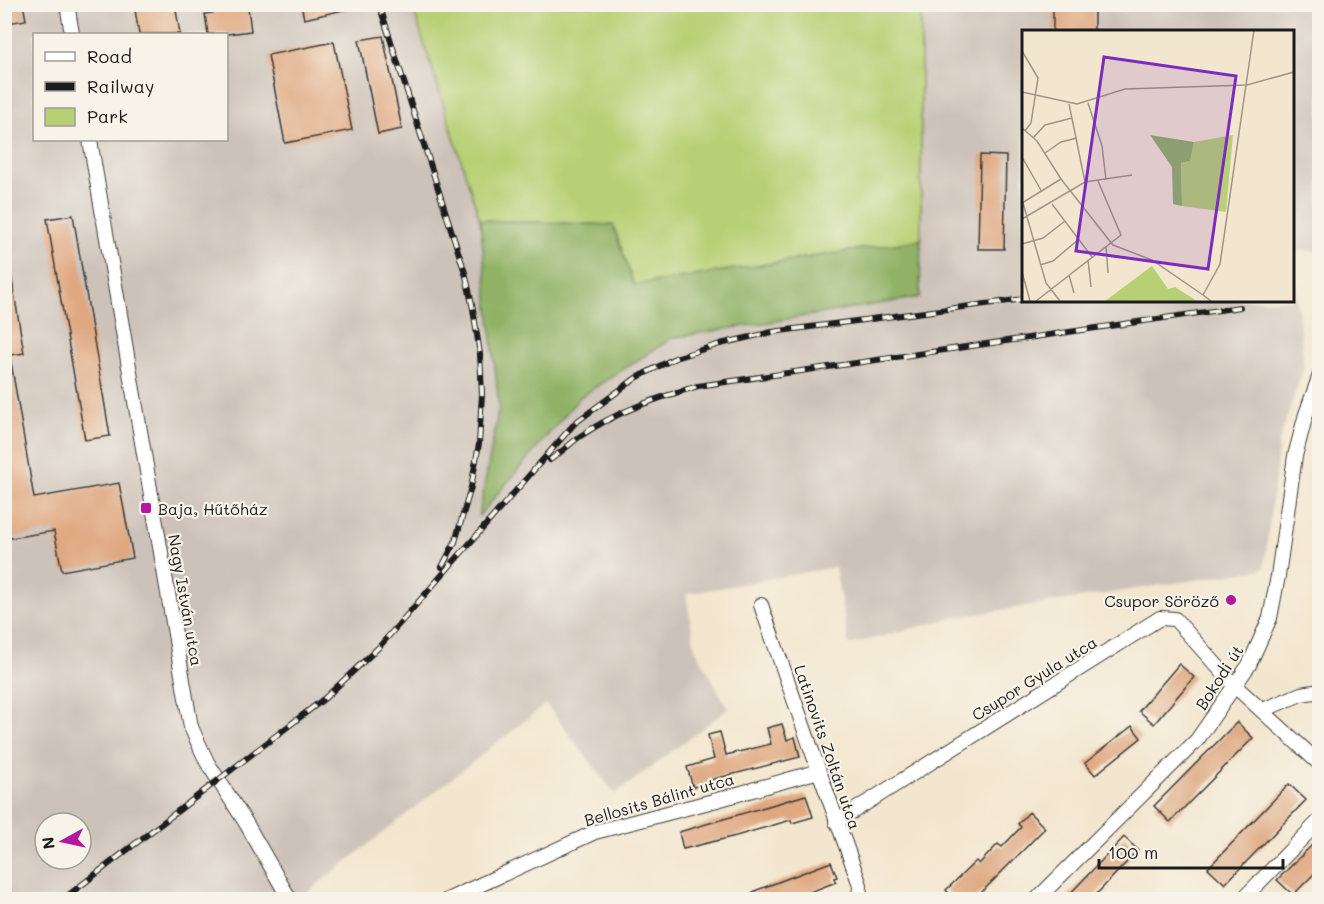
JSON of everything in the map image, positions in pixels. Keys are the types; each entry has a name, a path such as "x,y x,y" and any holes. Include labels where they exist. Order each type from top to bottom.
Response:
{"street":[{"path":"67,4 72,33"},
{"name":"Nagy István utca","path":"90,141 190,727 207,762 246,823 290,900"},
{"name":"Bokodi út","path":"1036,900 1197,740 1250,665 1270,618 1295,456 1306,414 1320,375"},
{"name":"Latinovits Zoltán utca","path":"761,605 860,885 859,900"},
{"name":"Csupor Gyula utca","path":"836,822 1160,618 1175,619 1235,686 1320,764"},
{"path":"1263,710 1301,694 1320,691"},
{"name":"Bellosits Bálint utca","path":"447,900 595,832 819,771"},
{"path":"1246,899 1320,820"}],"shaded area":[{"path":"5,5 412,5 480,220 499,407 480,515 580,397 672,338 919,297 921,5 1319,5 1319,251 1294,251 1294,30 1022,30 1022,302 1294,302 1294,272 1304,367 1279,441 1264,569 951,618 849,645 835,567 686,594 695,648 728,709 615,794 546,704 299,899 5,900"}],"green space":[{"path":"412,5 921,5 921,240 634,285 613,225 480,220"},
{"path":"480,220 613,225 634,285 921,240 920,297 672,338 580,397 479,516 499,407"}],"building":[{"path":"5,4 23,4 26,20 8,23"},
{"path":"134,4 175,4 180,33 139,33"},
{"path":"301,4 348,4 348,9 304,19"},
{"path":"1053,4 1094,4 1094,30 1053,30"},
{"path":"248,7 251,31 228,34 208,33 205,14"},
{"path":"383,36 402,129 378,134 359,40"},
{"path":"334,42 352,130 285,143 268,55"},
{"path":"980,155 1006,156 1004,249 978,249"},
{"path":"73,215 110,436 85,440 47,219"},
{"path":"4,268 10,268 24,353 4,356"},
{"path":"4,356 10,356 34,498 119,483 133,558 62,571 54,531 4,539"},
{"path":"1179,664 1194,677 1154,724 1139,711"},
{"path":"1237,722 1253,738 1170,822 1154,806"},
{"path":"782,724 787,740 795,737 800,757 710,780 711,782 693,787 687,767 714,759 708,735 720,732 726,755 771,744 767,728"},
{"path":"1132,726 1141,738 1095,775 1085,763"},
{"path":"1289,784 1306,800 1225,884 1208,868"},
{"path":"806,795 813,817 792,823 791,820 683,849 679,832"},
{"path":"1029,812 1045,828 974,900 955,900 946,890 976,861 979,864 998,844 1002,847 1021,827 1018,824"},
{"path":"1124,837 1138,850 1091,900 1064,900"},
{"path":"1320,837 1320,868 1293,895 1277,880"},
{"path":"831,862 837,877 834,878 836,882 789,900 738,900 757,890"}],"railway":[{"path":"379,4 466,276 480,354 482,394 479,444 471,487 455,542 442,567"},
{"path":"62,900 325,698 379,647 575,423 636,378 675,358 720,344 772,332 1022,299"},
{"path":"550,460 579,437 607,420 652,401 698,386 1240,307"}],"place":[{"name":"Baja, Hűtőház","path":"146,508"},
{"name":"Csupor Söröző","path":"1231,600"}]}
